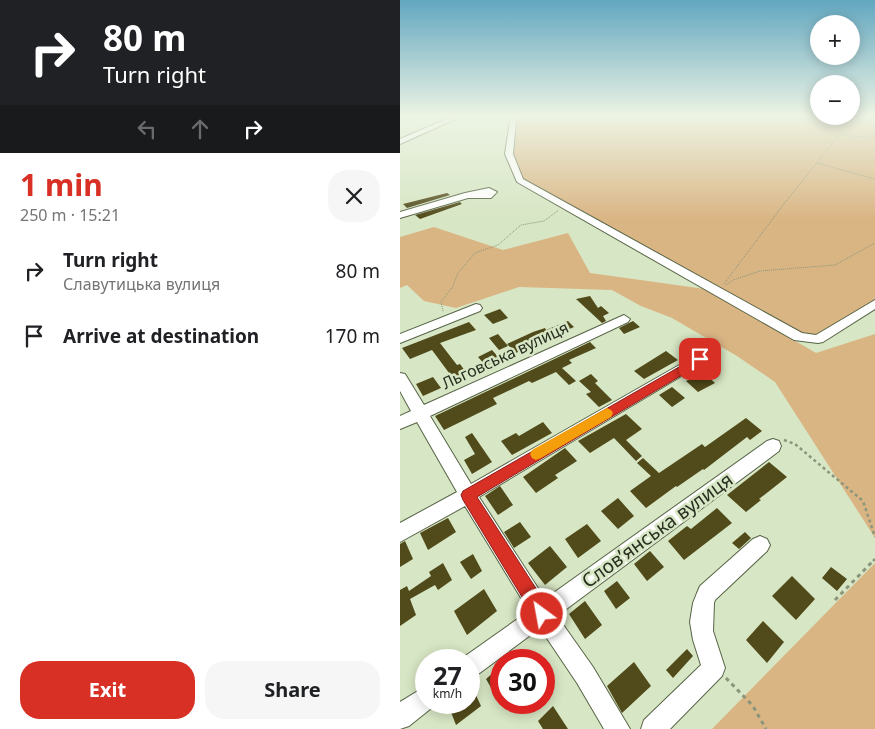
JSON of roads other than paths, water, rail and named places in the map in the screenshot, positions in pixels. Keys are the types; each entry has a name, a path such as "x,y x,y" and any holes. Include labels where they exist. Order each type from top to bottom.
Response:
{"street":[{"path":"509,151 520,180 799,337 818,338 875,304"},
{"path":"400,215 458,197 477,194"},
{"path":"400,339 476,308"},
{"name":"Льговська вулиця","path":"400,423 624,320"},
{"path":"400,533 700,359"},
{"path":"400,378 468,495 542,614 585,675 618,729"},
{"name":"Словʼянська вулиця","path":"480,659 773,446"},
{"path":"653,729 714,668 702,636 700,618 702,602 707,592 760,545"},
{"path":"400,717 415,706"}]}
